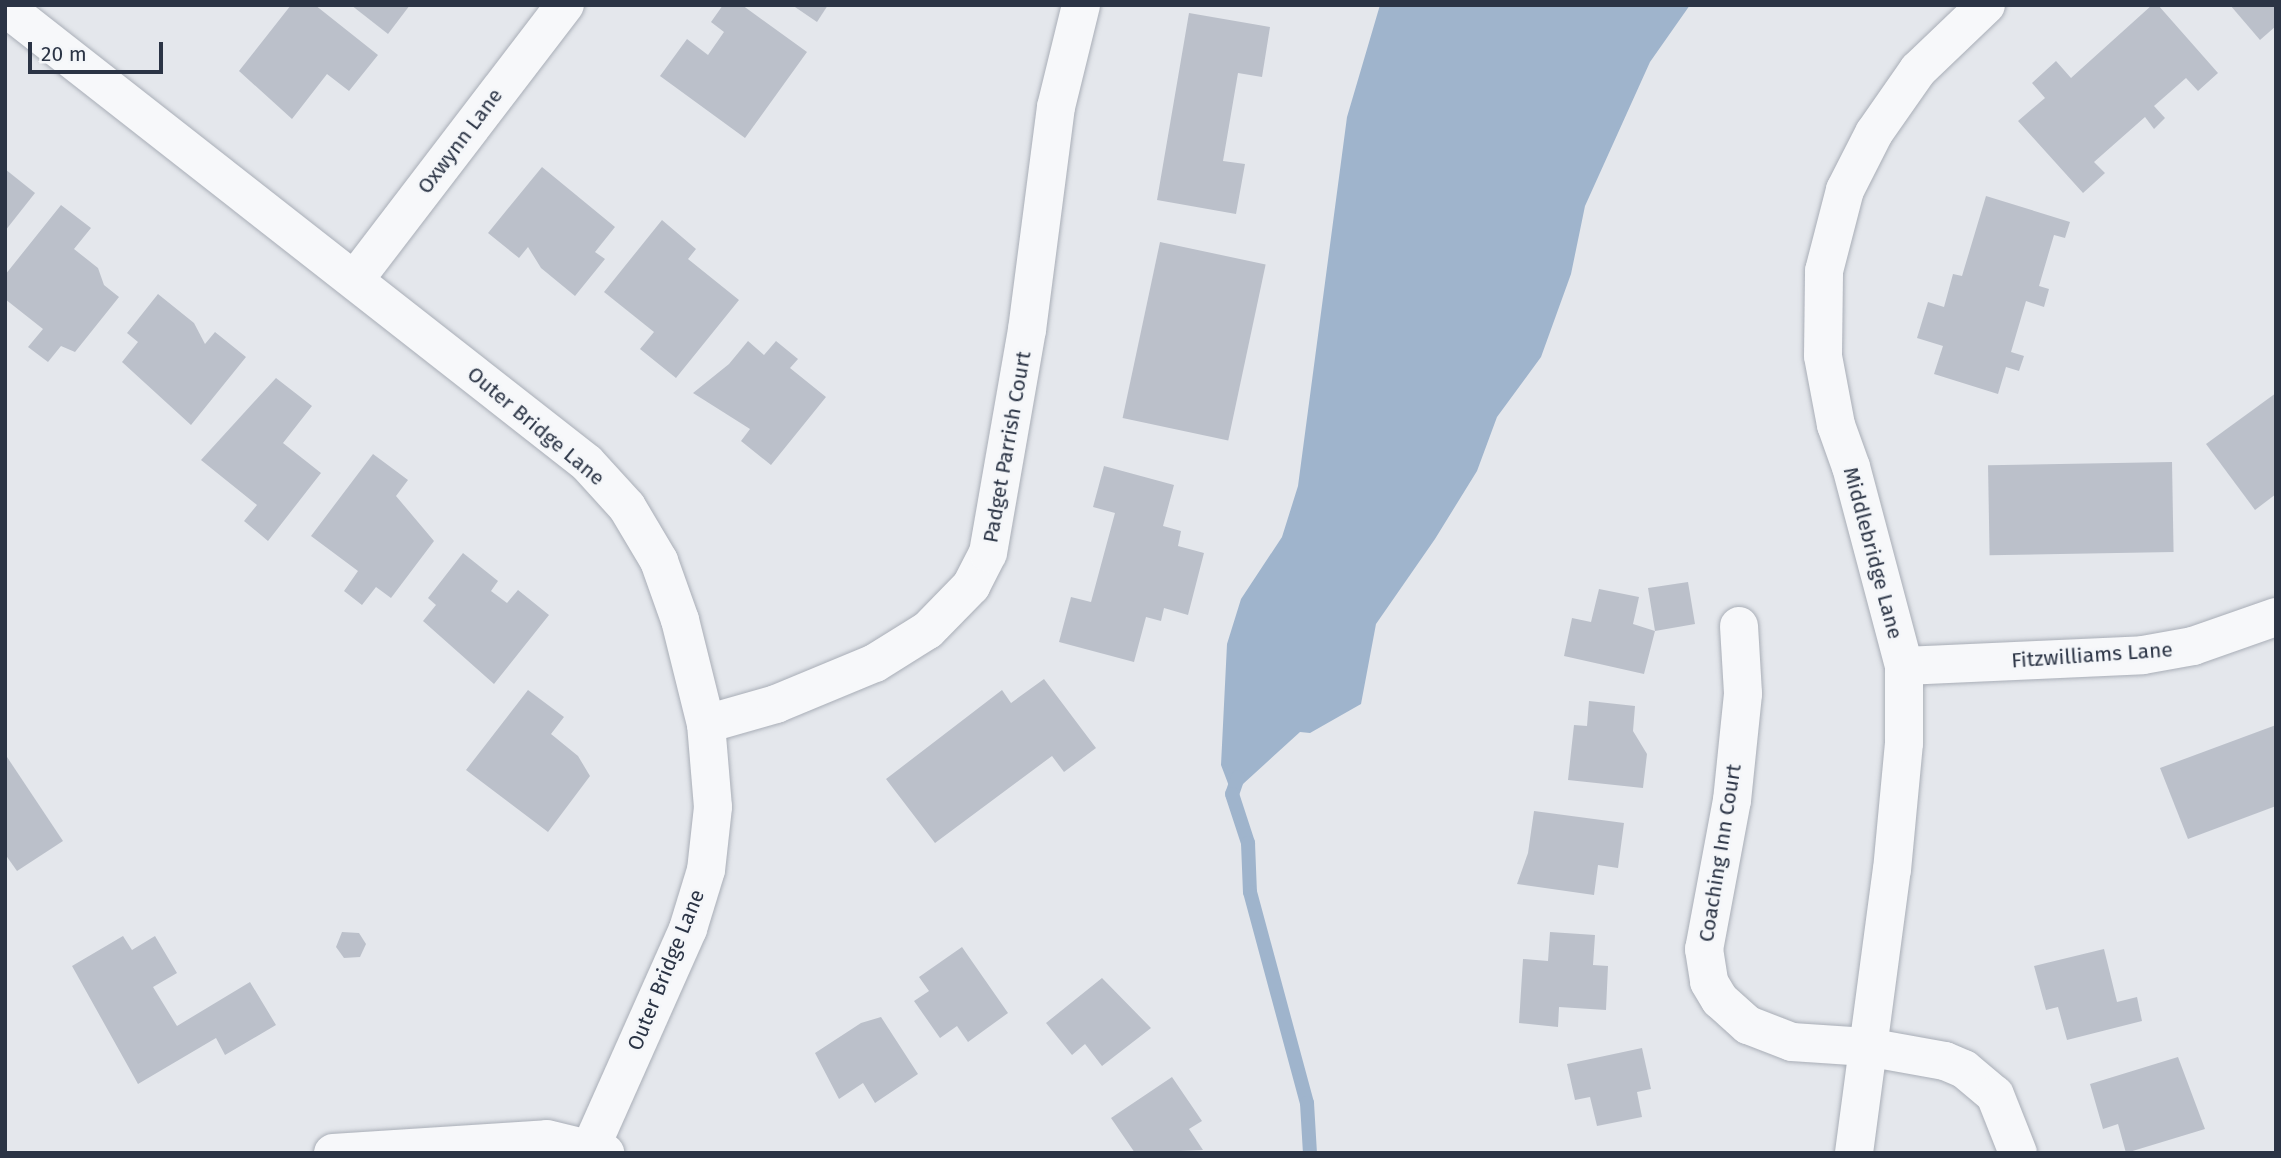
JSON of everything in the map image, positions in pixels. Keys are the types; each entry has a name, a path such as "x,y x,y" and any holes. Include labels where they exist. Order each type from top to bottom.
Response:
{"street":[{"name":"Oxwynn Lane","path":"356,278 565,5"},
{"name":"Padget Parrish Court","path":"706,724 776,704 875,663 928,630 971,586 982,564 1002,494 1055,107 1080,5"},
{"name":"Middlebridge Lane","path":"1854,1153 1905,743 1904,666 1851,467 1836,425 1823,356 1824,271 1845,190 1874,133 1918,70 1986,5"},
{"name":"Outer Bridge Lane","path":"5,7 356,278 587,463 627,507 659,561 680,620 706,724 713,807 706,870 688,929 598,1150"},
{"name":"Fitzwilliams Lane","path":"1904,666 2143,656 2193,646 2276,617"},
{"name":"Coaching Inn Court","path":"1739,626 1743,694 1732,800 1704,949 1709,982 1720,1000 1748,1025 1792,1042 1867,1047 1945,1061 1981,1080 2005,1113 2018,1153"},
{"path":"333,1153 547,1139 598,1150"}],"water":[{"path":"1380,5 1690,5 1650,62 1585,206 1571,274 1541,357 1497,417 1477,471 1435,539 1376,624 1361,704 1310,733 1300,732 1232,794 1221,765 1227,644 1241,599 1282,537 1298,486 1347,117"}],"building":[{"path":"291,5 315,5 378,55 349,91 327,74 292,119 239,71"},
{"path":"351,5 410,5 388,34"},
{"path":"723,5 742,5 807,52 745,138 660,76 687,39 708,55 724,32 711,22"},
{"path":"792,5 828,5 817,22"},
{"path":"2152,5 2158,5 2218,73 2198,91 2186,78 2154,106 2165,118 2154,129 2145,117 2094,162 2105,173 2083,193 2018,121 2045,98 2032,83 2056,61 2071,78"},
{"path":"2230,5 2276,5 2276,26 2260,40"},
{"path":"1189,13 1270,27 1262,77 1238,73 1223,161 1245,164 1236,214 1157,200"},
{"path":"542,167 615,227 595,252 605,259 575,296 541,268 528,247 519,258 488,233"},
{"path":"5,169 35,193 5,231"},
{"path":"1986,196 2070,222 2065,238 2054,235 2039,286 2049,289 2044,307 2026,301 2011,352 2024,356 2019,371 2006,367 1998,394 1934,374 1943,346 1917,338 1928,302 1944,307 1953,274 1962,276"},
{"path":"61,205 91,228 74,249 98,268 104,285 119,297 75,352 61,346 48,362 28,347 43,329 5,299 5,275"},
{"path":"662,220 696,249 688,259 739,300 676,378 640,349 654,332 604,292"},
{"path":"1160,242 1266,264 1228,441 1123,418"},
{"path":"158,294 194,323 205,344 215,332 246,357 191,425 122,362 138,342 127,333"},
{"path":"748,341 764,355 776,341 798,359 790,368 826,397 771,465 741,441 750,429 693,393 729,364"},
{"path":"276,378 312,406 283,443 321,473 268,541 244,521 257,505 201,460"},
{"path":"2276,393 2276,494 2255,510 2206,444"},
{"path":"373,454 408,480 396,496 434,541 391,598 376,587 362,605 344,591 358,571 311,536"},
{"path":"2172,462 2174,552 1990,555 1988,465"},
{"path":"1104,466 1174,485 1163,526 1181,531 1178,546 1204,553 1188,615 1164,608 1161,621 1146,617 1134,662 1059,642 1071,597 1091,602 1115,513 1093,507"},
{"path":"463,553 498,581 491,591 507,603 518,590 549,615 494,684 423,621 436,605 428,598"},
{"path":"1688,582 1695,624 1655,631 1648,588"},
{"path":"1599,589 1639,597 1633,624 1655,631 1644,674 1564,656 1572,618 1591,622"},
{"path":"1044,679 1096,748 1064,772 1052,756 935,843 886,779 1002,690 1011,703"},
{"path":"528,690 564,717 551,734 578,756 590,776 548,832 466,770"},
{"path":"1589,701 1635,706 1633,731 1647,754 1643,788 1568,780 1574,725 1587,726"},
{"path":"2276,725 2276,806 2188,839 2160,768"},
{"path":"5,754 63,841 17,871 5,854"},
{"path":"1534,811 1624,823 1618,868 1598,865 1594,895 1517,884 1528,853"},
{"path":"342,932 359,933 366,944 360,957 344,958 336,947"},
{"path":"1550,932 1595,935 1593,965 1608,966 1606,1010 1559,1007 1558,1027 1519,1023 1523,959 1548,961"},
{"path":"123,936 132,950 155,936 177,973 153,987 177,1026 250,982 276,1025 225,1055 216,1038 138,1084 72,966"},
{"path":"962,947 1008,1013 968,1042 957,1026 940,1038 914,1001 929,991 919,977"},
{"path":"2104,949 2117,1002 2137,997 2142,1021 2067,1040 2058,1007 2046,1010 2034,966"},
{"path":"1102,978 1151,1028 1102,1066 1085,1044 1072,1055 1046,1023"},
{"path":"881,1017 918,1074 875,1103 863,1083 839,1099 815,1053 861,1023"},
{"path":"1642,1048 1651,1089 1637,1092 1642,1117 1597,1126 1590,1097 1575,1100 1567,1064"},
{"path":"2178,1057 2205,1129 2126,1153 2118,1124 2103,1129 2090,1084"},
{"path":"1172,1077 1202,1121 1189,1129 1203,1150 1135,1153 1111,1118"}],"waterway":[{"path":"1238,777 1232,794 1248,843 1250,892 1307,1103 1310,1153"}]}
